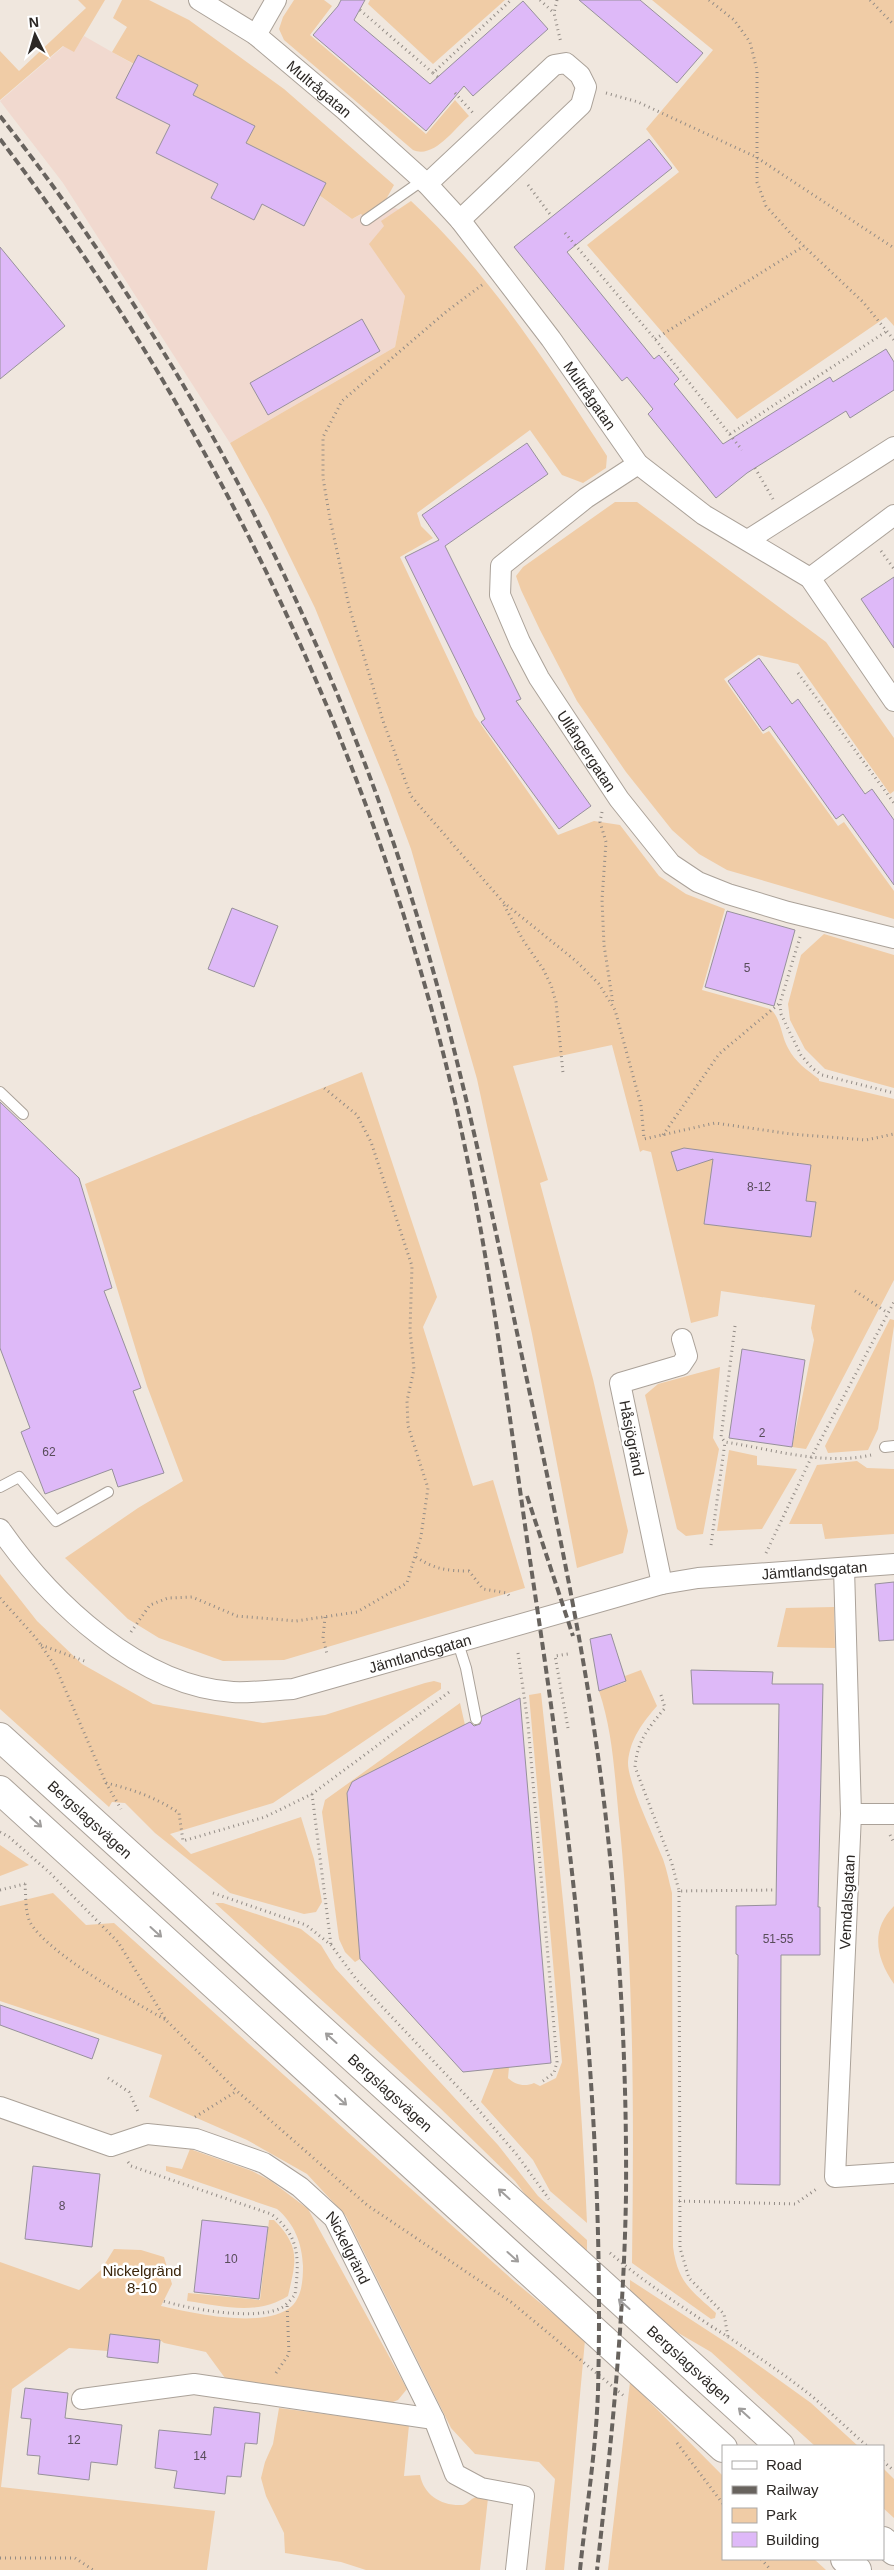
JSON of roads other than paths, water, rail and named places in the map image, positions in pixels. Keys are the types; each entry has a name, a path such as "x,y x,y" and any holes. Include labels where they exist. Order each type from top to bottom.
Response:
{"main road":[{"name":"Bergslagsvägen","path":"0,1738 779,2445"},
{"path":"0,1790 722,2447"},
{"path":"884,2542 894,2551"},
{"path":"846,2560 857,2570"}],"street":[{"path":"256,35 276,0"},
{"name":"Multrågatan","path":"206,2 256,35 352,116 425,182 460,220 498,272 551,338 638,464 704,515 810,578 894,701"},
{"path":"425,182 554,65 566,63 580,75 586,87 581,106 460,220"},
{"path":"748,540 894,447"},
{"name":"Ullångergatan","path":"638,464 586,498 501,566 500,596 520,642 539,678 619,799 671,864 698,882 728,894 894,938"},
{"path":"810,578 894,516"},
{"name":"Håsjögränd","path":"662,1584 620,1382 681,1365 687,1356 682,1339"},
{"name":"Jämtlandsgatan","path":"0,1529 24,1563 68,1610 120,1649 176,1680 232,1692 293,1689 662,1584 757,1574 894,1564"},
{"name":"Vemdalsgatan","path":"844,1568 851,1814 835,2177 894,2173"},
{"path":"851,1814 894,1814"},
{"name":"Nickelgränd","path":"0,2107 111,2146 156,2135 196,2139 264,2163 300,2187 334,2218 434,2419 455,2474 481,2488 524,2496 516,2570"},
{"path":"82,2399 194,2384 434,2419"}],"lane":[{"path":"366,220 425,182"},
{"path":"0,1092 24,1114"},
{"path":"0,1487 19,1476 56,1521 108,1492"},
{"path":"458,1643 466,1668 476,1719"}],"railway":[{"path":"0,116 66,204 128,295 186,390 240,486 289,585 334,686 374,789 410,893 443,1005 471,1119 569,1582 590,1700 611,1866 624,2054 626,2195 620,2336 597,2570"},
{"path":"0,139 79,248 151,362 218,478 279,598 333,722 381,847 422,976 456,1106 469,1166 490,1286 549,1687 574,1888 584,1988 597,2189 599,2290 597,2413 580,2570"},
{"path":"527,1496 573,1636"}],"park label":[{"name":"Nickelgränd 8-10","path":"142,2278"}]}
